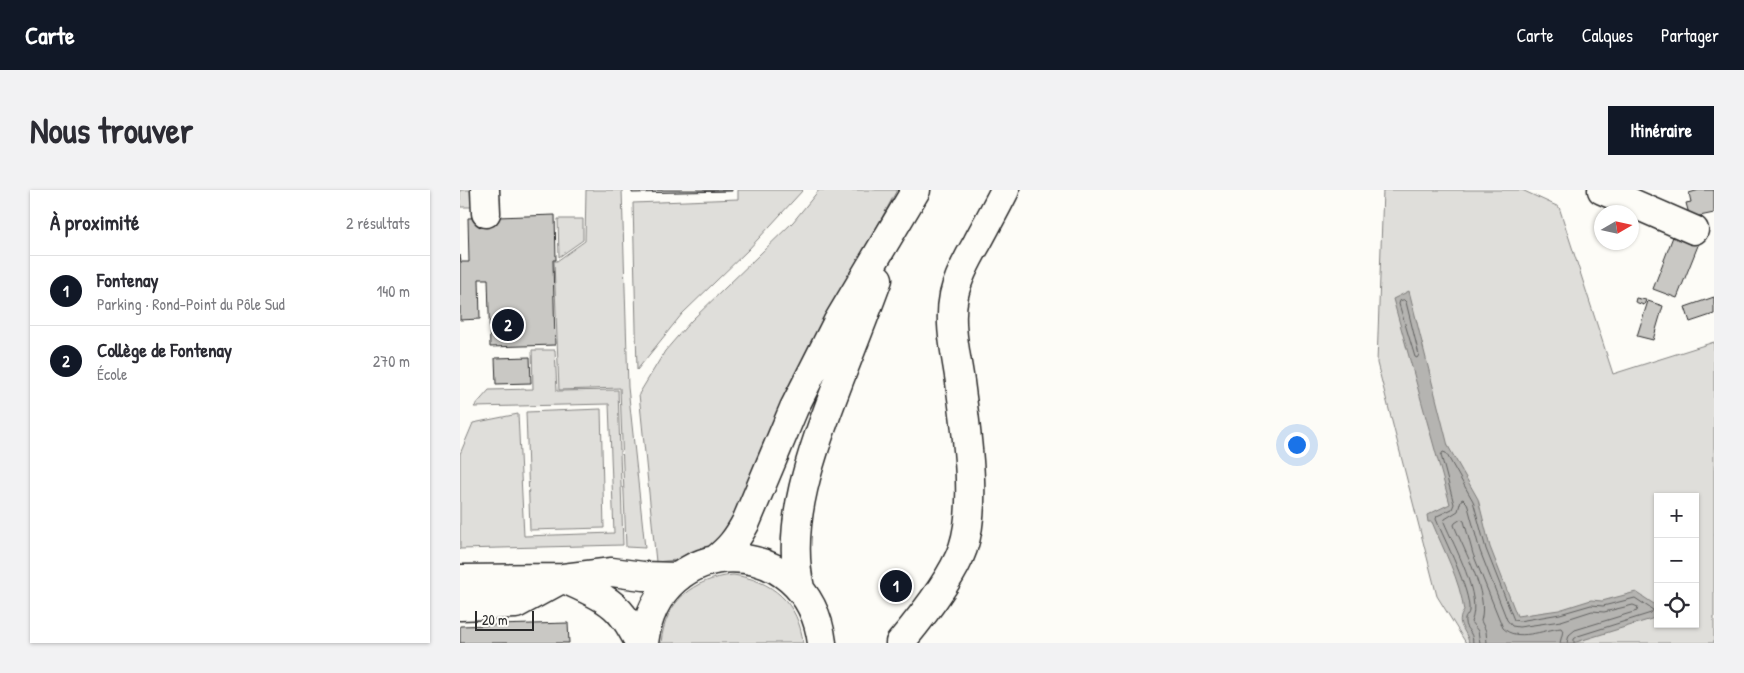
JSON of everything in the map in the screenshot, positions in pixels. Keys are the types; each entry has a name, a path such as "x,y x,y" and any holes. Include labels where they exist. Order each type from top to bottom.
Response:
{"main road":[{"path":"715,560 728,550 738,537 794,408 837,323 916,190"},
{"path":"900,643 916,624 949,575 963,548 969,520 971,498 964,416 953,330 954,295 961,273 1005,190"},
{"path":"1602,190 1694,230"},
{"path":"800,588 795,568 795,552 800,501 831,403 902,215"},
{"path":"642,643 652,608 663,591 689,569 715,560 730,558 761,562 775,568 800,588 816,613 822,643"},
{"path":"460,562 538,561 554,564 563,578 603,598 614,607 623,616 642,643"},
{"path":"460,579 563,578 612,572 644,576 678,577"},
{"path":"460,606 516,604 563,578"}],"shaded area":[{"path":"460,190 475,190 476,207 460,207"},
{"path":"586,190 622,190 628,387 645,548 626,547 620,388 559,390 554,261 557,261 585,241"},
{"path":"738,190 803,190 748,250 682,314 637,370 633,203 738,199"},
{"path":"819,190 897,190 856,265 725,540 686,559 656,562 639,394 665,351 691,321 793,222"},
{"path":"1383,190 1522,190 1559,207 1613,374 1714,342 1714,643 1466,643 1437,596 1377,363"},
{"path":"558,219 583,219 583,240 559,257"},
{"path":"532,350 555,350 557,391 618,390 623,545 460,549 460,454 473,423 518,414 524,536 614,533 609,404 474,407 489,390 533,389"},
{"path":"601,409 604,528 530,530 526,412"},
{"path":"733,575 760,582 781,596 796,616 803,643 661,643 668,615 684,595 705,581"}],"water":[{"path":"1409,291 1448,446 1478,499 1490,547 1517,616 1559,610 1591,600 1602,601 1636,592 1654,604 1654,618 1573,643 1469,643 1460,620 1464,611 1459,588 1432,522 1428,522 1427,515 1450,504 1393,299"}],"building":[{"path":"632,190 732,190 732,191 632,193"},
{"path":"1699,190 1714,190 1714,213 1690,218 1686,203 1691,202 1689,193"},
{"path":"555,215 556,260 553,260 555,345 490,347 488,279 479,279 480,319 460,320 460,255 461,262 469,262 468,218"},
{"path":"1674,234 1699,243 1677,298 1653,289"},
{"path":"1714,297 1714,314 1690,322 1685,307"},
{"path":"1636,298 1646,300 1644,305 1635,302"},
{"path":"1648,301 1663,306 1653,340 1637,336"},
{"path":"530,357 531,383 496,384 495,358"},
{"path":"568,623 569,643 460,643 460,626"}],"place":[{"name":"Collège de Fontenay","path":"508,325"},
{"name":"Fontenay","path":"896,586"}]}
